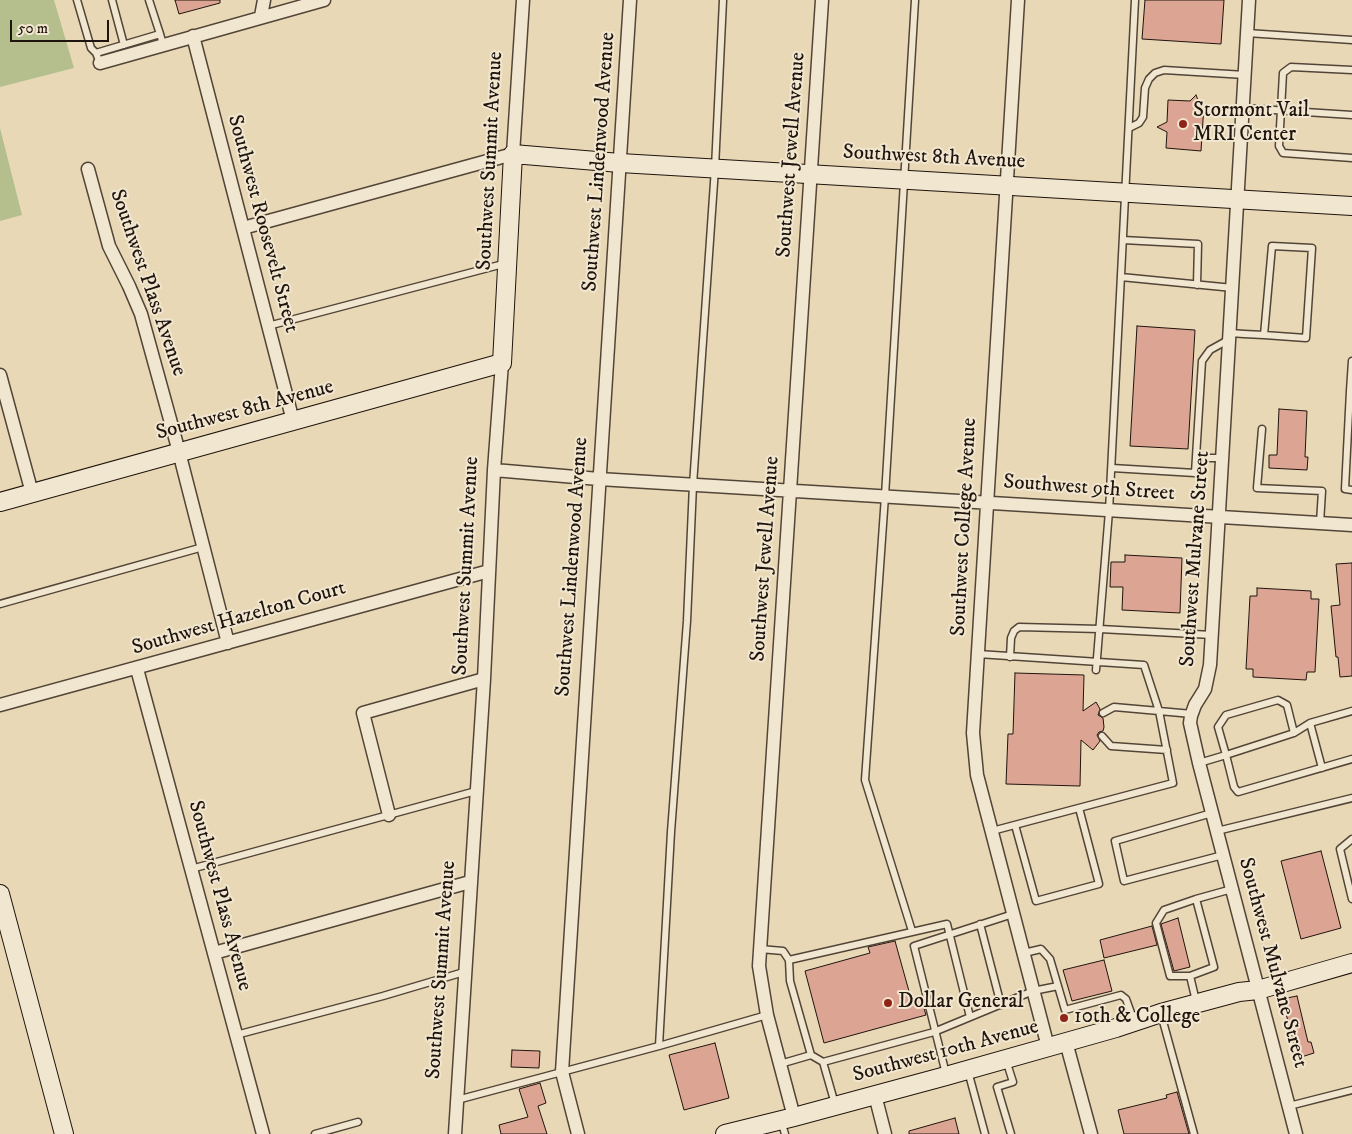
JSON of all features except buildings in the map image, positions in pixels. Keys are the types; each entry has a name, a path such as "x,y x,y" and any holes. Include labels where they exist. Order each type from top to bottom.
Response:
{"street":[{"path":"262,16 264,0"},
{"path":"98,58 161,39 193,36 324,0"},
{"name":"Southwest Summit Avenue","path":"454,1134 484,679 494,470 523,0"},
{"name":"Southwest Lindenwood Avenue","path":"578,1134 562,1072 630,0"},
{"name":"Southwest Jewell Avenue","path":"786,1124 780,1064 767,1015 760,977 760,948 822,0"},
{"name":"Southwest College Avenue","path":"1018,0 973,733 977,775 1048,1047"},
{"name":"Southwest Mulvane Street","path":"1250,0 1210,665 1206,683 1190,723 1296,1134"},
{"name":"Southwest Roosevelt Street","path":"193,36 293,421"},
{"path":"243,228 513,154"},
{"name":"Southwest 8th Avenue","path":"513,154 811,174 1126,191 1352,206"},
{"name":"Southwest Plass Avenue","path":"88,169 110,246 141,314 228,643"},
{"name":"Southwest 8th Avenue","path":"0,502 502,363"},
{"path":"0,375 32,493"},
{"name":"Southwest 9th Street","path":"494,470 599,479 1352,525"},
{"name":"Southwest Hazelton Court","path":"0,705 489,571"},
{"name":"Southwest Plass Avenue","path":"137,669 263,1134"},
{"path":"389,815 363,713 484,679"},
{"path":"214,952 470,882"},
{"path":"0,894 3,920 64,1134"},
{"name":"Southwest 10th Avenue","path":"725,1134 786,1124 835,1106 968,1070 1161,1013 1239,992 1258,990 1352,964"},
{"path":"1066,1042 1091,1134"},
{"path":"875,1095 885,1134"}],"lane":[{"path":"77,0 91,48 98,58 124,44 161,39 149,0"},
{"path":"112,0 124,44"},
{"path":"659,1046 671,832 687,622 693,485 715,168 723,0"},
{"path":"912,931 864,780 885,496 915,0"},
{"path":"1096,670 1112,468 1136,0"},
{"path":"1248,33 1352,40"},
{"path":"1352,70 1291,67 1283,73 1279,146 1283,153 1352,158"},
{"path":"1129,128 1143,117 1145,88 1149,79 1156,73 1164,70 1245,75"},
{"path":"1243,108 1352,115"},
{"path":"1123,240 1198,244 1197,285"},
{"path":"1112,468 1195,473 1202,361 1210,350 1230,336 1264,335 1306,338 1312,248 1272,246 1264,335"},
{"path":"268,326 508,263"},
{"path":"1121,278 1232,288"},
{"path":"1352,361 1345,489 1352,490"},
{"path":"1262,429 1257,488 1322,490 1320,523"},
{"path":"1197,458 1223,458"},
{"path":"0,604 203,548"},
{"path":"1010,656 1011,638 1014,631 1019,627 1212,635"},
{"path":"978,654 1144,665 1159,711 1174,782 992,831"},
{"path":"1294,733 1287,704 1278,700 1226,715 1218,726 1234,787 1238,792 1352,759"},
{"path":"1103,713 1114,707 1192,714"},
{"path":"1199,763 1294,733 1310,723 1352,710"},
{"path":"1310,723 1322,768"},
{"path":"1102,736 1111,746 1167,750"},
{"path":"191,869 476,791"},
{"path":"1217,831 1352,798"},
{"path":"1015,825 1036,901 1099,884 1079,808"},
{"path":"1212,813 1115,841 1124,881 1223,855"},
{"path":"1352,839 1340,849 1352,899"},
{"path":"1196,899 1214,967 1190,976 1170,976 1156,923 1164,910 1196,899 1232,889"},
{"path":"946,1076 914,946 1013,914"},
{"path":"789,960 947,924 970,1017"},
{"path":"980,924 1001,1005"},
{"path":"760,948 783,951 789,960 790,982 811,1055 823,1062 835,1106"},
{"path":"1024,953 1041,949 1050,959 1065,1010 1121,995 1126,999 1134,1022"},
{"path":"236,1035 383,996 464,972"},
{"path":"1190,976 1197,1003"},
{"path":"823,1062 934,1032 1034,992 1058,986"},
{"path":"1161,1013 1194,1134"},
{"path":"456,1100 767,1015"},
{"path":"780,1064 811,1055"},
{"path":"1006,1059 1013,1082 997,1087 1011,1134"},
{"path":"968,1070 985,1134"},
{"path":"1289,1106 1352,1090"},
{"path":"315,1134 358,1122"}],"green space":[{"path":"0,0 54,0 74,68 0,87"},
{"path":"0,128 22,215 0,221"}],"place":[{"name":"Stormont Vail MRI Center","path":"1183,124"},
{"name":"Dollar General","path":"888,1003"},
{"name":"10th & College","path":"1064,1018"}]}
